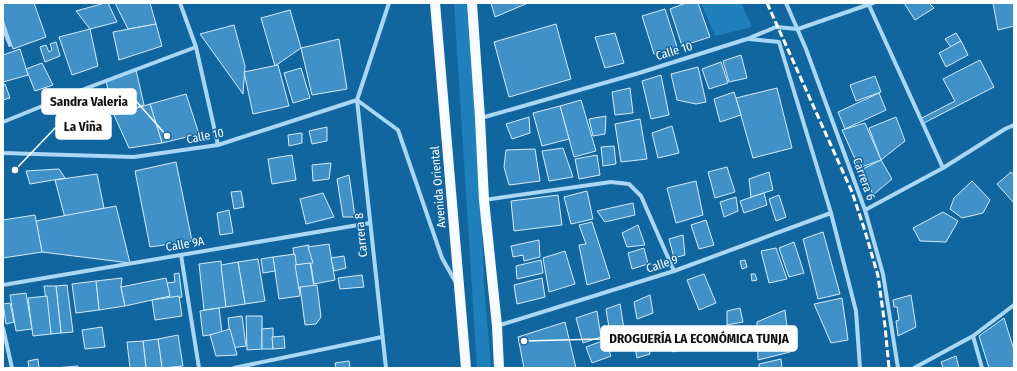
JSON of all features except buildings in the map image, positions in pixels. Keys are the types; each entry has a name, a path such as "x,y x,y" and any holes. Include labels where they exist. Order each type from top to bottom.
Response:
{"main road":[{"name":"Avenida Oriental","path":"435,3 466,368"},
{"path":"472,3 484,200 497,326 499,368"}],"street":[{"path":"180,3 196,47 218,145"},
{"name":"Carrera 8","path":"386,368 357,100 389,3"},
{"name":"Carrera 6","path":"786,3 798,29 864,210 882,274 898,368"},
{"path":"870,3 943,168"},
{"name":"Calle 10","path":"480,118 561,96 747,39 776,27 798,29 870,3"},
{"path":"3,26 10,45"},
{"path":"747,39 779,42 830,213 856,311 860,368"},
{"path":"3,122 87,88 196,47"},
{"path":"357,100 398,130 442,258 460,290"},
{"name":"Calle 10","path":"3,153 134,157 218,145 357,100"},
{"path":"864,210 943,168 1006,128 1014,125"},
{"path":"484,200 611,182 629,184 641,196 674,271"},
{"name":"Calle 9","path":"497,326 674,271 830,213"},
{"name":"Calle 9A","path":"3,285 370,223"},
{"path":"181,255 199,368"},
{"path":"914,368 973,336 1014,305"},
{"path":"3,328 12,368"},
{"path":"973,336 982,368"},
{"path":"234,368 382,337"}],"shaded area":[{"path":"454,3 470,3 477,105 484,283 491,368 477,368"},
{"path":"701,3 741,3 752,27 715,36"}],"railway":[{"path":"767,3 852,192 878,276 889,368"}],"place":[{"name":"Sandra Valeria","path":"167,136"},
{"name":"La Viña","path":"15,170"},
{"name":"DROGUERÍA LA ECONÓMICA TUNJA","path":"524,341"}]}
